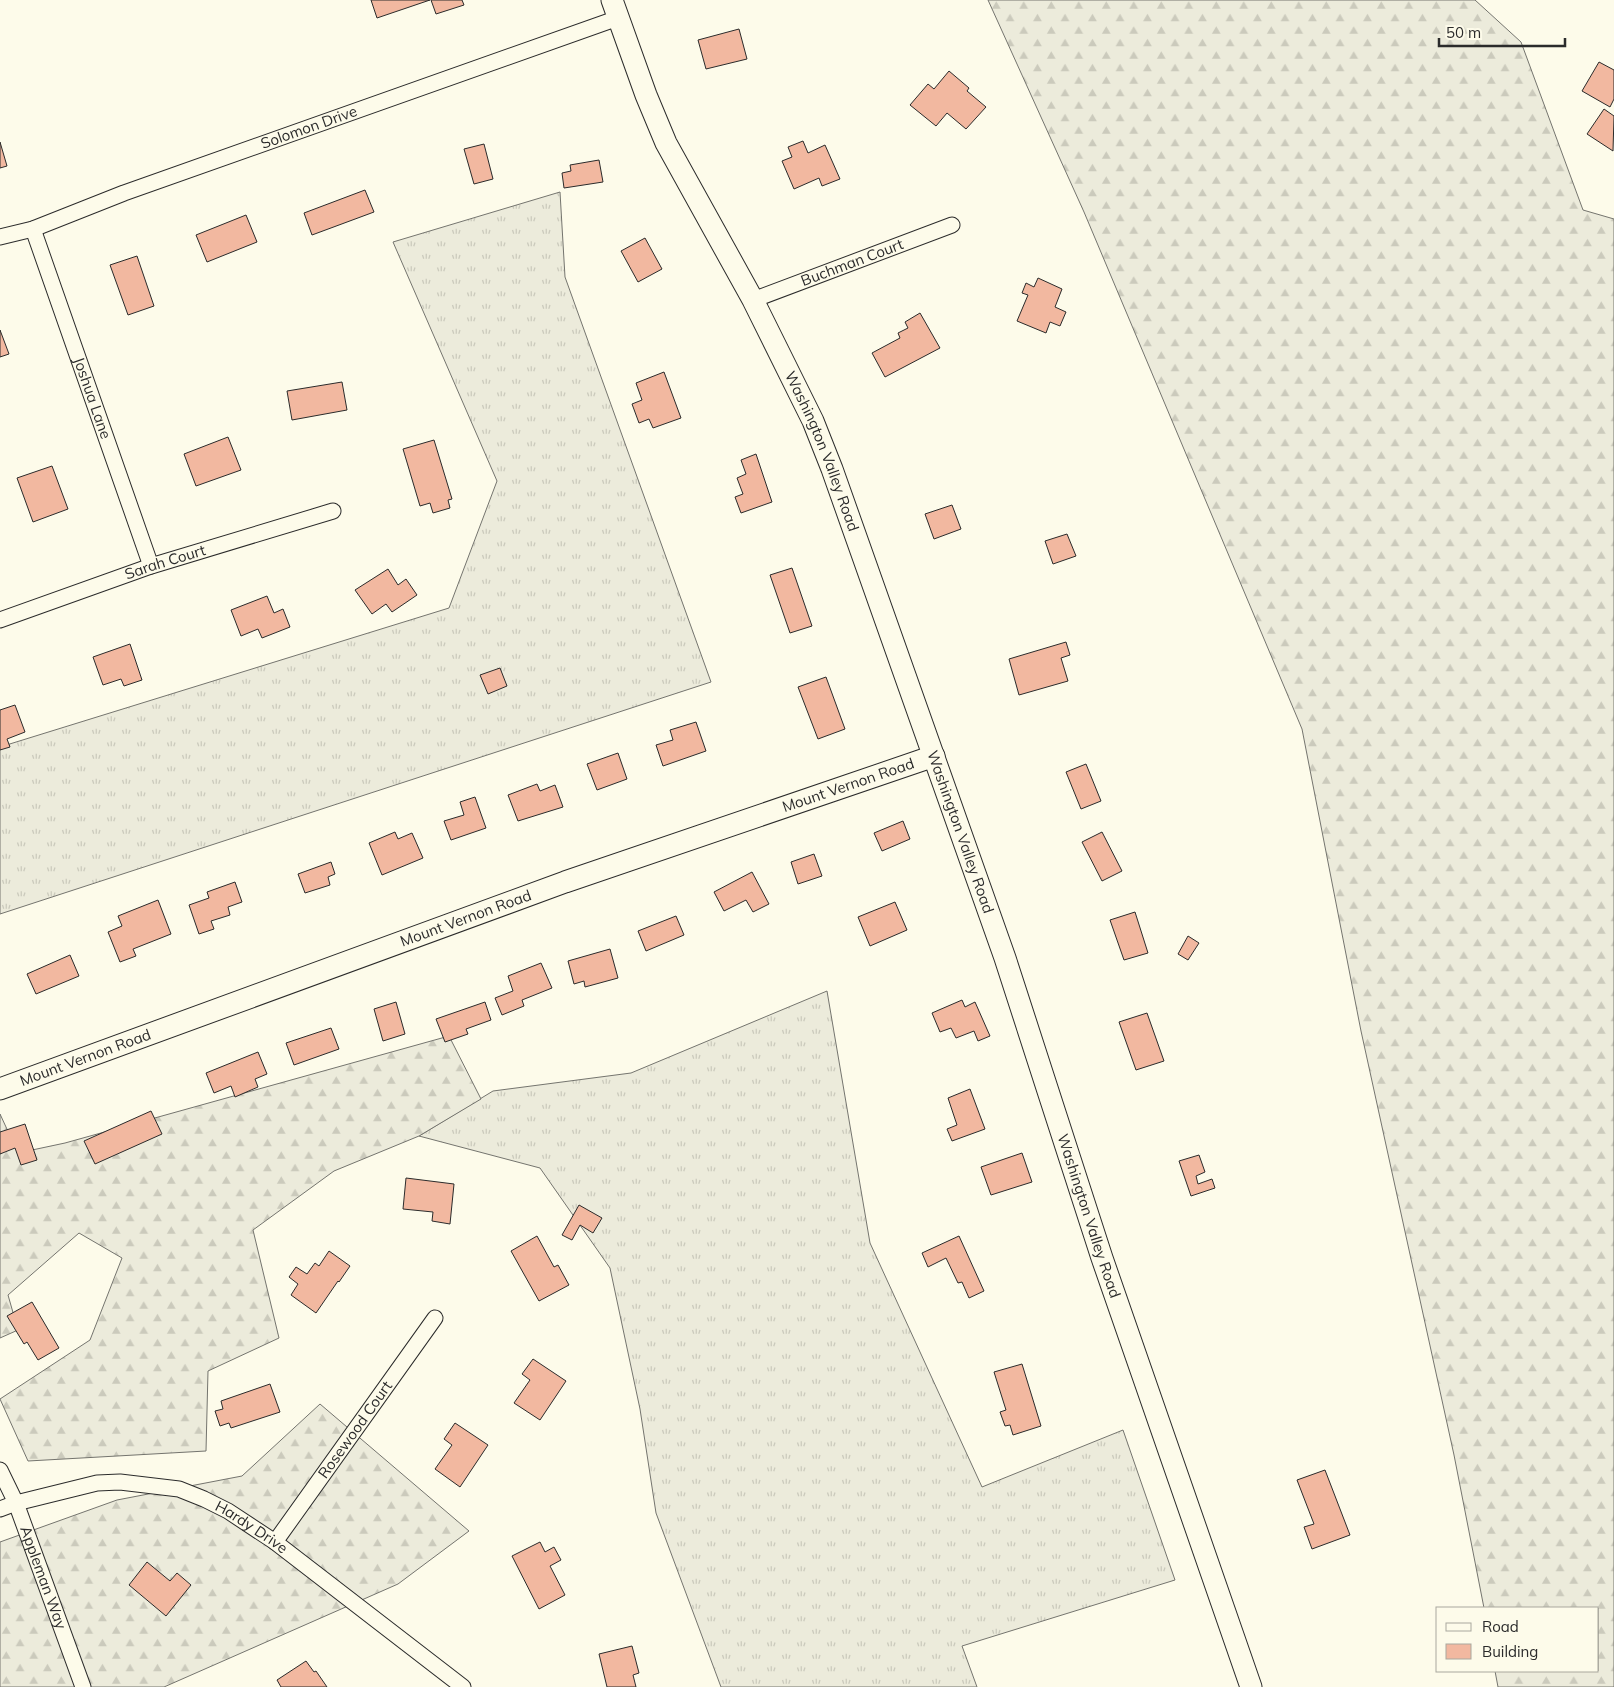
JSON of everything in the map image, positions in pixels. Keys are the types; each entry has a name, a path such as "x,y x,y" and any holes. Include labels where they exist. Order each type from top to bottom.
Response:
{"street":[{"name":"Solomon Drive","path":"0,237 33,229 615,9"},
{"name":"Washington Valley Road","path":"615,9 646,95 666,143 753,300 813,421 832,469 1005,958 1102,1258 1251,1687"},
{"name":"Buchman Court","path":"753,300 952,225"},
{"name":"Joshua Lane","path":"33,229 152,566"},
{"name":"Sarah Court","path":"0,620 152,566 333,511"},
{"name":"Mount Vernon Road","path":"0,1089 566,882 934,756"},
{"name":"Rosewood Court","path":"276,1542 436,1318"},
{"name":"Appleman Way","path":"0,1470 16,1503 83,1687"},
{"name":"Hardy Drive","path":"0,1509 16,1503 97,1483 129,1483 179,1489 204,1499 228,1512 276,1542 464,1687"}],"green space":[{"path":"988,0 1475,0 1521,42 1583,210 1614,219 1614,1687 1498,1687 1495,1672 1599,1672 1599,1607 1484,1607 1454,1455 1361,1031 1302,729 1084,212"},
{"path":"560,192 565,277 711,682 0,914 0,747 449,608 497,481 393,242"},
{"path":"827,991 870,1243 982,1487 1123,1430 1175,1580 962,1646 977,1687 721,1687 656,1513 640,1409 610,1268 540,1168 419,1136 493,1091 631,1073"},
{"path":"449,1036 481,1099 419,1136 334,1171 253,1230 279,1338 208,1371 206,1451 28,1461 0,1399 90,1340 122,1258 79,1233 8,1295 18,1330 0,1338 0,1114 18,1153 65,1143"},
{"path":"320,1404 469,1531 398,1584 164,1687 0,1687 0,1542 117,1500 242,1476"}],"building":[{"path":"371,0 430,0 377,18"},
{"path":"431,0 462,0 464,5 436,14"},
{"path":"739,29 747,59 706,69 698,40"},
{"path":"1599,62 1614,70 1614,99 1610,107 1582,91"},
{"path":"949,71 969,88 967,91 986,107 966,129 947,113 936,126 910,105 928,84 934,89"},
{"path":"1604,109 1614,116 1613,151 1587,134"},
{"path":"803,141 808,153 825,145 840,179 822,186 819,178 794,189 782,161 792,157 788,147"},
{"path":"0,142 7,166 0,168"},
{"path":"484,144 493,179 474,184 464,149"},
{"path":"599,160 603,182 564,188 562,173 571,171 570,165"},
{"path":"365,190 374,212 312,235 304,213"},
{"path":"246,215 257,242 207,262 196,235"},
{"path":"645,238 662,269 638,282 621,251"},
{"path":"137,256 154,306 128,315 110,265"},
{"path":"1038,278 1062,289 1055,307 1066,312 1060,326 1050,322 1046,333 1017,321 1028,295 1022,293 1026,283 1034,287"},
{"path":"920,313 940,348 885,377 872,353 900,338 898,333 908,328 905,322"},
{"path":"0,330 9,354 0,357"},
{"path":"664,372 681,418 653,428 649,419 639,423 632,404 642,400 636,383"},
{"path":"342,382 347,410 292,420 287,391"},
{"path":"228,437 241,470 196,486 184,454"},
{"path":"434,440 452,499 448,500 450,508 433,513 430,503 420,506 403,449"},
{"path":"756,454 772,502 741,513 735,497 743,494 737,478 746,474 741,460"},
{"path":"52,466 68,509 33,522 17,478"},
{"path":"952,505 961,529 934,539 925,514"},
{"path":"1067,534 1076,556 1053,564 1045,541"},
{"path":"792,568 812,626 790,633 770,575"},
{"path":"388,569 398,585 406,579 417,595 392,612 386,604 372,614 355,590"},
{"path":"267,596 274,613 283,609 290,627 262,638 258,629 241,636 231,610"},
{"path":"1066,642 1070,655 1061,658 1068,681 1019,695 1009,659"},
{"path":"130,644 142,680 124,686 121,679 103,685 93,657"},
{"path":"500,668 507,686 488,694 480,675"},
{"path":"826,677 845,729 818,739 798,687"},
{"path":"15,705 25,732 7,739 10,747 0,750 0,710"},
{"path":"696,722 706,751 663,766 656,745 673,740 670,730"},
{"path":"618,753 627,779 597,790 587,764"},
{"path":"1086,764 1101,801 1081,809 1066,772"},
{"path":"537,784 540,791 555,785 563,807 518,821 508,795"},
{"path":"475,797 486,828 451,840 444,821 464,815 460,802"},
{"path":"903,821 910,839 882,851 874,833"},
{"path":"395,832 398,839 412,833 423,858 382,875 369,843"},
{"path":"1102,832 1122,871 1102,881 1082,842"},
{"path":"814,854 822,876 798,884 791,862"},
{"path":"331,862 335,874 328,877 330,885 305,893 298,874"},
{"path":"752,872 769,904 753,912 746,900 724,911 714,892"},
{"path":"235,882 242,902 228,907 230,915 211,921 214,929 199,934 189,905 209,898 207,892"},
{"path":"158,900 171,934 133,949 136,956 120,962 108,932 122,926 118,916"},
{"path":"895,902 907,930 870,946 858,917"},
{"path":"1135,912 1148,953 1124,960 1110,920"},
{"path":"676,916 684,935 646,951 638,931"},
{"path":"1188,936 1199,943 1188,960 1178,954"},
{"path":"610,949 618,978 585,987 584,981 574,984 568,961"},
{"path":"70,955 79,976 36,994 27,974"},
{"path":"541,963 552,988 522,1000 524,1006 502,1015 495,998 513,991 508,976"},
{"path":"962,1000 965,1007 975,1002 990,1036 978,1041 974,1031 956,1038 951,1028 940,1032 932,1013"},
{"path":"396,1002 405,1034 383,1041 374,1009"},
{"path":"485,1002 491,1020 466,1029 468,1034 445,1042 436,1019"},
{"path":"1147,1013 1164,1061 1136,1070 1119,1022"},
{"path":"331,1028 339,1049 294,1065 286,1043"},
{"path":"258,1052 267,1074 255,1079 258,1087 235,1097 231,1086 214,1093 206,1073"},
{"path":"970,1089 985,1129 952,1141 947,1129 957,1125 948,1098"},
{"path":"151,1111 162,1134 95,1164 84,1141"},
{"path":"25,1124 37,1160 21,1165 15,1148 0,1154 0,1132"},
{"path":"1022,1153 1032,1182 991,1195 981,1167"},
{"path":"1199,1155 1205,1172 1196,1176 1198,1184 1212,1179 1215,1188 1191,1196 1179,1161"},
{"path":"406,1178 454,1184 450,1224 432,1221 433,1212 403,1209"},
{"path":"579,1205 602,1218 593,1233 580,1225 572,1240 562,1235"},
{"path":"537,1236 554,1267 558,1265 569,1285 539,1301 511,1251"},
{"path":"959,1236 984,1291 969,1298 962,1282 958,1283 946,1258 928,1267 922,1253"},
{"path":"329,1251 350,1266 316,1313 291,1295 298,1284 289,1277 296,1267 307,1274 315,1263 319,1266"},
{"path":"32,1302 59,1348 38,1360 27,1342 24,1344 7,1316"},
{"path":"533,1359 566,1381 540,1420 514,1403 530,1380 522,1374"},
{"path":"1022,1364 1041,1426 1013,1435 1010,1425 1005,1426 1000,1412 1006,1410 994,1372"},
{"path":"270,1384 280,1412 231,1428 229,1423 220,1426 215,1411 223,1409 221,1401"},
{"path":"455,1423 488,1445 460,1487 435,1469 452,1445 444,1439"},
{"path":"1325,1470 1350,1535 1312,1549 1304,1527 1314,1524 1297,1480"},
{"path":"540,1542 545,1552 554,1547 561,1560 550,1566 565,1595 539,1609 512,1556"},
{"path":"147,1562 170,1581 177,1573 191,1585 166,1616 129,1585"},
{"path":"632,1646 639,1673 633,1675 636,1687 607,1687 599,1654"},
{"path":"306,1661 327,1687 281,1687 277,1680"}]}
